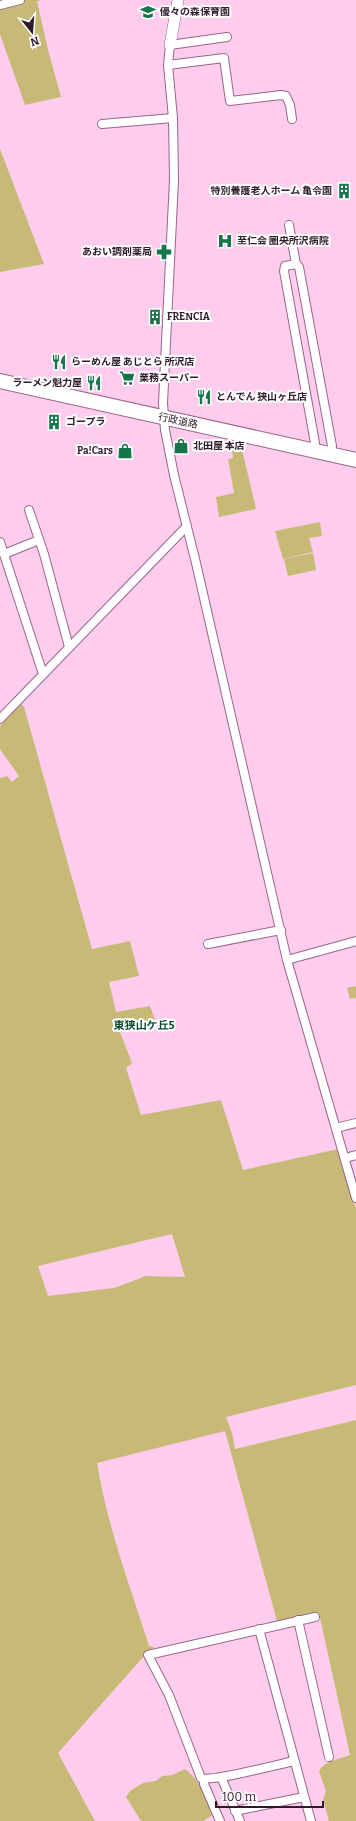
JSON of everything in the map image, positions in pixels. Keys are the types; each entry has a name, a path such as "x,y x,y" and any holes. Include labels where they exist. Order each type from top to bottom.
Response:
{"highway":[{"name":"行政道路","path":"0,381 356,460"}],"street":[{"path":"0,5 20,0"},
{"path":"178,0 168,65 173,118 174,180 163,402 164,418 174,474 287,960 354,1185 356,1198"},
{"path":"170,45 227,38"},
{"path":"168,65 224,58 230,101 281,95 286,96 290,105 292,120"},
{"path":"102,124 173,118"},
{"path":"289,225 296,264 299,267 332,446 331,454"},
{"path":"296,264 285,266 284,271 315,443 314,450"},
{"path":"29,510 69,647"},
{"path":"1,716 187,526"},
{"path":"4,554 39,540"},
{"path":"0,542 43,674"},
{"path":"208,944 281,930"},
{"path":"287,960 356,941"},
{"path":"336,1128 356,1123"},
{"path":"345,1158 356,1155"},
{"path":"220,1821 204,1784 204,1779 200,1776 169,1695 148,1655 314,1617"},
{"path":"298,1620 329,1757"},
{"path":"259,1629 311,1821"},
{"path":"204,1779 221,1777 294,1761"},
{"path":"221,1777 240,1821"},
{"path":"235,1811 304,1796"}],"shaded area":[{"path":"0,0 42,0 37,1 48,50 61,97 25,105 0,34"},
{"path":"0,149 44,264 0,272"},
{"path":"231,439 240,441 256,509 219,517 216,497 234,493 228,459 233,458"},
{"path":"320,522 322,536 309,538 313,552 283,559 275,531"},
{"path":"313,553 316,570 288,576 284,559"},
{"path":"21,704 24,707 92,949 130,941 139,976 109,982 116,1012 150,1006 156,1023 120,1032 132,1063 126,1068 141,1115 221,1100 243,1170 338,1149 356,1209 356,1385 226,1417 232,1433 235,1449 356,1420 356,1821 329,1821 323,1800 326,1791 319,1771 328,1763 350,1755 319,1613 277,1621 225,1431 97,1463 101,1486 120,1555 149,1646 154,1647 145,1655 58,1753 95,1821 0,1821 0,778 7,776 12,782 19,776 0,749 0,726","holes":["172,1234 185,1277 146,1276 114,1288 48,1296 38,1266"]},
{"path":"356,986 356,998 350,999 347,988"},
{"path":"185,1769 199,1784 214,1814 203,1821 141,1821 126,1797 130,1791 143,1783 156,1781 162,1776 172,1775"}],"place":[{"name":"優々の森保育園","path":"148,12"},
{"name":"特別養護老人ホーム 亀令園","path":"344,191"},
{"name":"至仁会 圏央所沢病院","path":"225,241"},
{"name":"あおい調剤薬局","path":"164,252"},
{"name":"FRENCIA","path":"155,317"},
{"name":"らーめん屋 あじとら 所沢店","path":"59,362"},
{"name":"業務スーパー","path":"127,378"},
{"name":"ラーメン魁力屋","path":"94,383"},
{"name":"とんでん 狭山ヶ丘店","path":"204,397"},
{"name":"ゴープラ","path":"54,422"},
{"name":"北田屋 本店","path":"181,446"},
{"name":"Pa!Cars","path":"125,451"}],"district":[{"name":"東狭山ケ丘5","path":"144,1025"}]}
